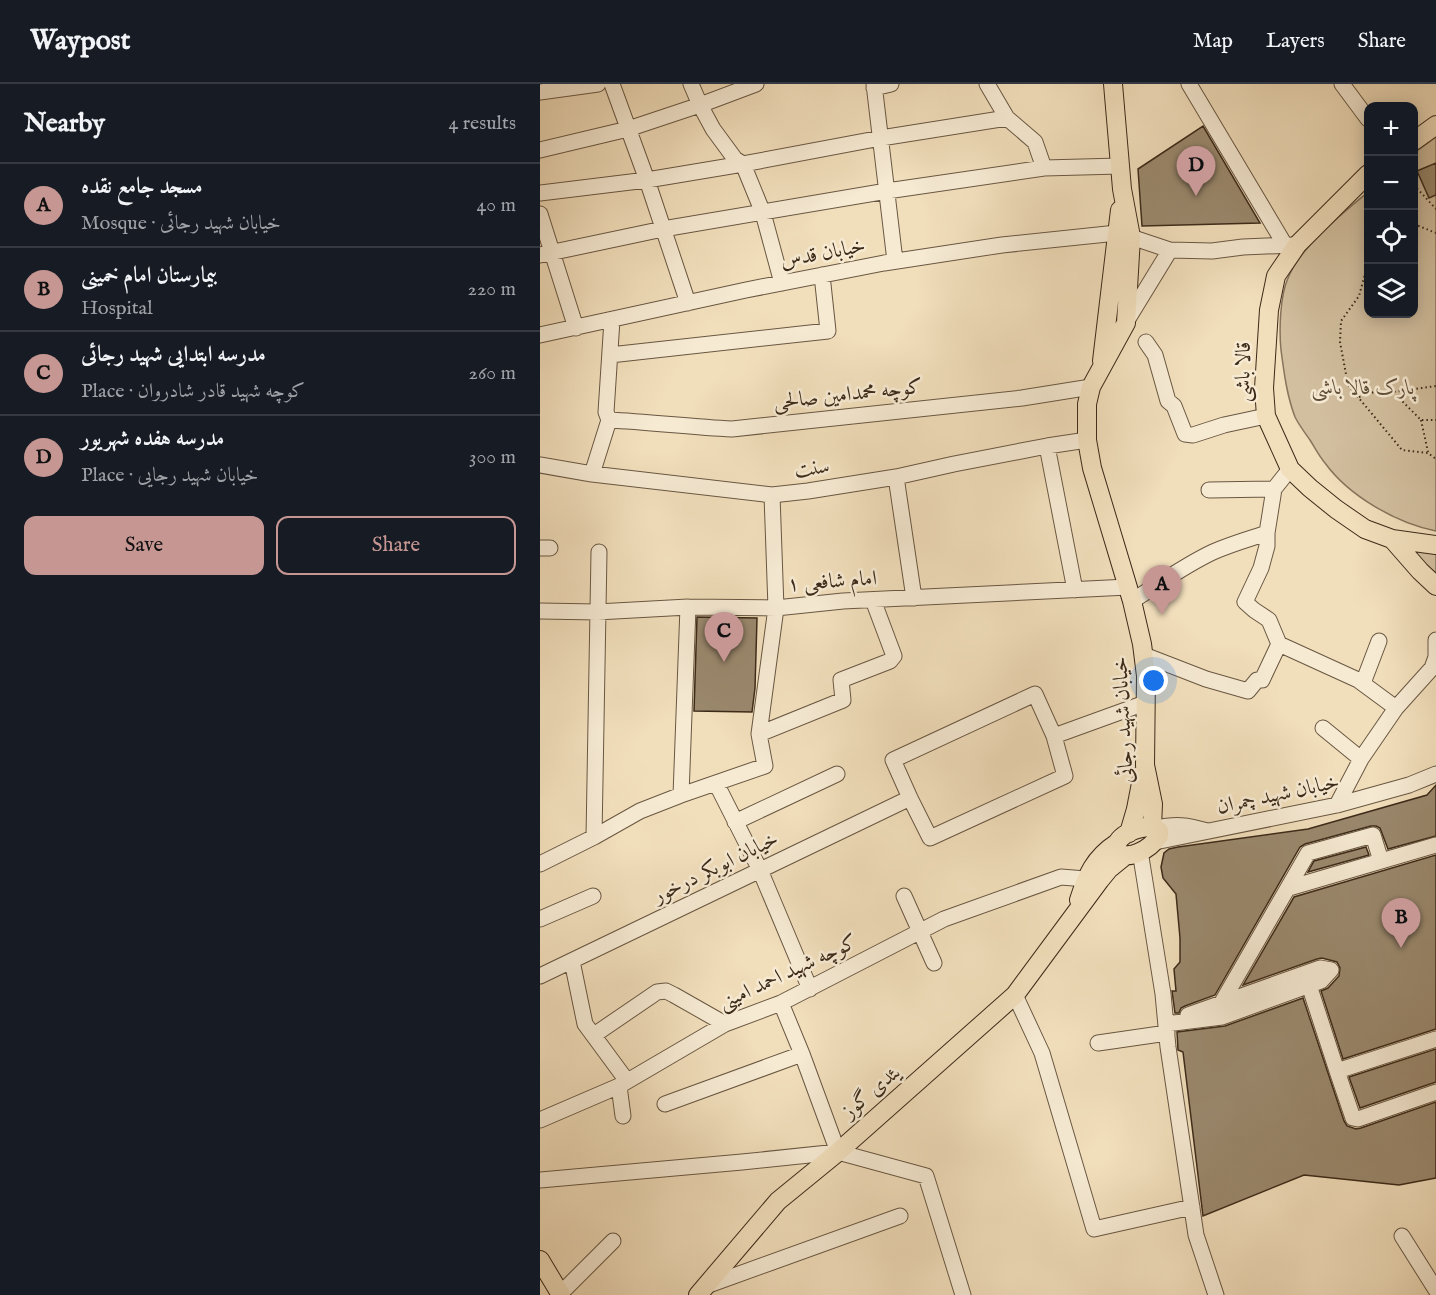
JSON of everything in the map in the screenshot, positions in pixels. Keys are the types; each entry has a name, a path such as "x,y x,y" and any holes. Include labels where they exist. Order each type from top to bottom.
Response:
{"main road":[{"path":"1113,84 1124,235"},
{"path":"1418,138 1436,125"},
{"name":"قالا باشی","path":"1364,178 1291,245 1276,276 1269,310 1264,388 1266,416 1290,469 1336,509 1365,529 1392,539 1436,545"},
{"name":"خیابان شهید رجائی","path":"1101,369 1106,318 1124,235"},
{"name":"خیابان شهید رجائی","path":"1124,235 1126,323 1091,387 1087,404 1087,440 1092,468 1130,594 1144,655 1146,676 1145,765 1153,804 1139,840"},
{"path":"1106,318 1114,323 1126,323"},
{"path":"1392,539 1436,586"},
{"path":"1072,919 1086,879 1096,861 1107,849 1139,840"},
{"name":"یئدی گوز","path":"702,1291 778,1201 838,1152 1015,995 1109,869 1139,840"},
{"path":"540,1260 560,1294"}],"street":[{"path":"540,92 598,84"},
{"path":"612,84 688,303"},
{"path":"691,84 713,129 735,159 743,164 763,213 782,283"},
{"path":"540,150 628,129 756,84"},
{"path":"891,84 874,86 895,261"},
{"path":"987,84 1007,118 1035,142 1044,168"},
{"path":"1124,235 1170,250 1212,251 1291,245 1189,84"},
{"path":"1342,84 1364,114"},
{"path":"540,193 647,180 1007,118"},
{"path":"546,254 663,229 887,191 1044,168 1120,166"},
{"path":"540,214 546,254 576,328"},
{"name":"خیابان قدس","path":"540,336 782,283 895,261 1002,245 1124,235"},
{"path":"1126,323 1170,250"},
{"path":"609,355 828,331 822,275"},
{"path":"592,474 609,420 606,412 612,320"},
{"path":"1146,342 1155,356 1168,401 1174,406 1185,434 1193,435 1224,425 1266,416"},
{"name":"کوچه محمدامین صالحی","path":"609,420 732,429 1022,398 1091,387"},
{"name":"سنت","path":"540,465 592,474 772,495 896,477 1087,440"},
{"path":"1047,446 1076,590"},
{"path":"1290,469 1274,489 1267,546 1261,568 1245,602 1269,620 1279,644 1362,683 1396,708"},
{"path":"896,477 914,598"},
{"path":"1209,490 1274,489"},
{"path":"540,864 640,811 765,766 759,734 776,608 772,495"},
{"path":"1130,594 1212,552 1267,533"},
{"path":"594,837 599,552"},
{"name":"امام شافعی ۱","path":"540,611 776,608 873,600 1076,590 1130,594"},
{"path":"759,734 843,700 841,680 890,661 894,656 873,600"},
{"path":"681,795 688,608"},
{"path":"1337,805 1361,759 1396,708 1432,668 1436,657 1436,640"},
{"path":"1362,683 1379,641"},
{"path":"1144,655 1206,679 1248,691 1257,680 1262,680 1279,644"},
{"path":"1035,694 1054,736 1065,776 930,838 893,760 1035,694"},
{"path":"1054,736 1145,703"},
{"path":"1323,728 1361,759"},
{"path":"735,822 837,774"},
{"name":"خیابان شهید چمران","path":"1409,786 1436,774"},
{"name":"خیابان شهید چمران","path":"1139,840 1188,836 1337,805 1409,786 1436,782"},
{"path":"716,783 760,870 810,988"},
{"name":"خیابان ابوبکر درخور","path":"540,976 910,798"},
{"path":"1222,1002 1308,853 1373,835 1381,861"},
{"path":"1139,840 1196,1235 1215,1295"},
{"path":"1289,888 1436,845"},
{"name":"کوچه شهید احمد امینی","path":"540,1120 623,1084 725,1024 781,1003 944,920 1061,877 1086,879"},
{"path":"540,919 593,896"},
{"path":"904,896 934,963"},
{"path":"572,961 585,1024 623,1084 623,1116"},
{"path":"1098,1043 1166,1029 1222,1017 1321,981 1331,970 1320,968 1222,1002 1166,1029"},
{"path":"1309,985 1353,1118 1358,1119 1436,1092"},
{"path":"594,1035 657,992 675,995 725,1024"},
{"path":"1015,995 1042,1053 1094,1229 1192,1207"},
{"path":"781,1003 838,1152"},
{"path":"1337,1071 1436,1039"},
{"path":"665,1104 802,1054"},
{"path":"540,1180 838,1152 926,1176 963,1295"},
{"path":"702,1291 900,1216"},
{"path":"1402,1236 1436,1290"},
{"path":"560,1294 613,1241"}],"path":[{"path":"1418,190 1436,209"},
{"path":"1418,226 1436,233"},
{"path":"1368,264 1359,296 1341,321 1340,342 1348,385 1402,450 1428,453 1436,459"},
{"path":"1359,397 1374,393 1436,386"},
{"path":"1393,392 1420,420 1428,453"},
{"path":"1420,420 1436,420"}],"green space":[{"name":"پارک قالا باشی","path":"1436,137 1436,531 1405,522 1374,506 1347,486 1323,460 1298,423 1292,409 1280,333 1283,294 1294,266 1312,242 1364,195 1364,318 1418,318 1418,150"},
{"path":"1392,539 1436,545 1436,586"}],"building":[{"path":"1203,126 1260,223 1142,226 1138,169"},
{"path":"1436,163 1436,195 1429,198 1418,171"},
{"path":"697,617 757,618 752,712 694,711"},
{"path":"1436,785 1436,836 1388,849 1380,828 1371,826 1300,847 1215,995 1185,1006 1179,1013 1175,1013 1172,991 1176,991 1174,969 1180,962 1180,938 1176,894 1163,878 1161,867 1164,853 1178,847 1308,829 1427,795"},
{"path":"1366,847 1369,855 1308,872 1314,861"},
{"path":"1436,855 1436,1029 1343,1059 1321,991 1328,988 1339,976 1340,968 1337,962 1317,959 1243,985 1294,897"},
{"path":"1303,998 1347,1126 1361,1128 1436,1102 1436,1178 1399,1185 1304,1175 1203,1216 1183,1052 1178,1050 1177,1032 1225,1026"},
{"path":"1436,1049 1436,1082 1360,1108 1349,1077"}],"place":[{"name":"مدرسه هفده شهریور","path":"1196,196"},
{"name":"مسجد جامع نقده","path":"1162,615"},
{"name":"مدرسه ابتدایی شهید رجائی","path":"724,662"},
{"name":"بیمارستان امام خمینی","path":"1401,948"}]}
